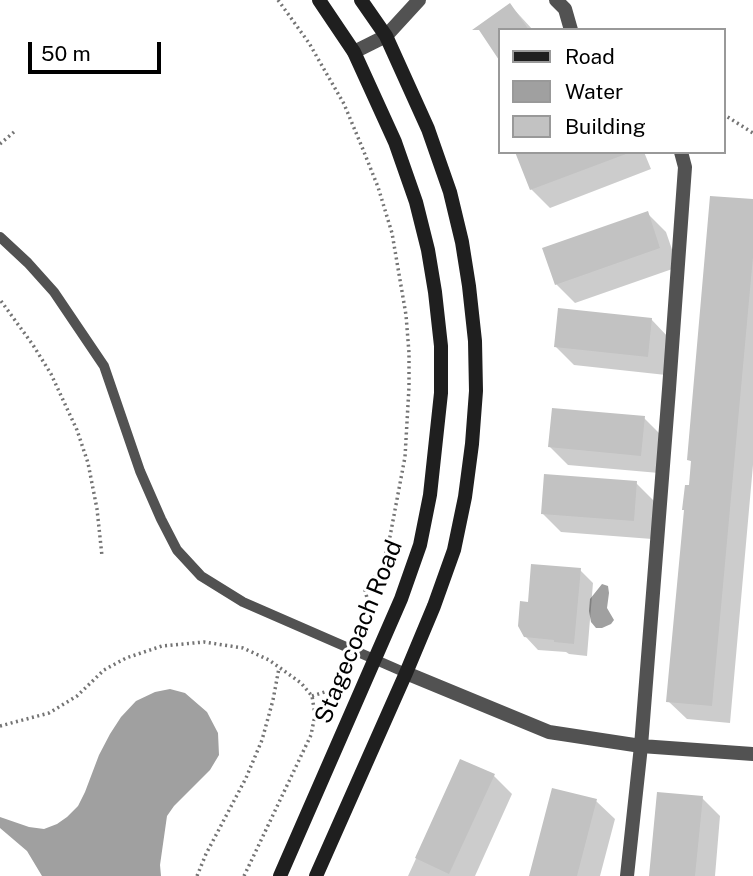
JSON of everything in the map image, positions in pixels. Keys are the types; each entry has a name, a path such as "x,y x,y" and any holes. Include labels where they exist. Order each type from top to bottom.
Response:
{"street":[{"name":"Stagecoach Road","path":"280,876 375,659 420,545 430,495 441,393 441,346 428,250 416,202 395,142 354,52 318,0"},
{"path":"316,876 406,673 454,550 465,497 476,391 470,286 450,192 428,129 386,36 361,0"},
{"path":"354,52 386,36 419,0"},
{"path":"556,0 565,9 570,28"},
{"path":"627,876 641,746 685,170 681,154"},
{"path":"406,673 549,732 641,746 753,754"}],"lane":[{"path":"0,237 54,292 104,366 145,483 161,519 177,550 201,576 243,602 406,673"}],"path":[{"path":"278,0 309,43 344,104 362,147 378,187 391,233 404,302 409,353 405,457 388,547 381,568 365,590 368,602"},
{"path":"725,115 753,133"},
{"path":"0,144 14,132"},
{"path":"1,302 51,374 77,430 88,463 102,556"},
{"path":"0,726 49,713 77,696 104,670 126,657 162,646 204,642 243,648 279,667 301,683 312,696 315,715 311,735 244,876"},
{"path":"198,876 206,854 238,795 258,750 274,700 279,667"},
{"path":"312,696 334,689"}],"water":[{"path":"602,584 608,586 607,608 614,620 602,628 596,628 591,622 590,599"},
{"path":"170,689 185,693 207,712 218,733 219,755 210,770 167,816 161,876 42,876 27,851 0,828 0,817 44,829 67,817 78,806 99,755 121,717 136,701 155,692"}],"building":[{"path":"510,3 528,28 498,28 498,58 479,30 472,30"},
{"path":"516,154 626,154 530,190"},
{"path":"710,196 753,199 753,257 712,706 666,702 682,510 685,485 689,485 691,461 687,460"},
{"path":"648,211 660,248 555,285 542,248"},
{"path":"558,308 652,318 648,357 554,347"},
{"path":"552,408 645,416 641,456 548,447"},
{"path":"544,474 637,481 634,521 541,514"},
{"path":"531,564 581,568 574,644 524,637 518,626 520,601 528,602"},
{"path":"460,759 495,774 449,874 415,858"},
{"path":"552,788 597,799 577,876 529,876"},
{"path":"657,792 703,796 695,876 649,876"}]}
